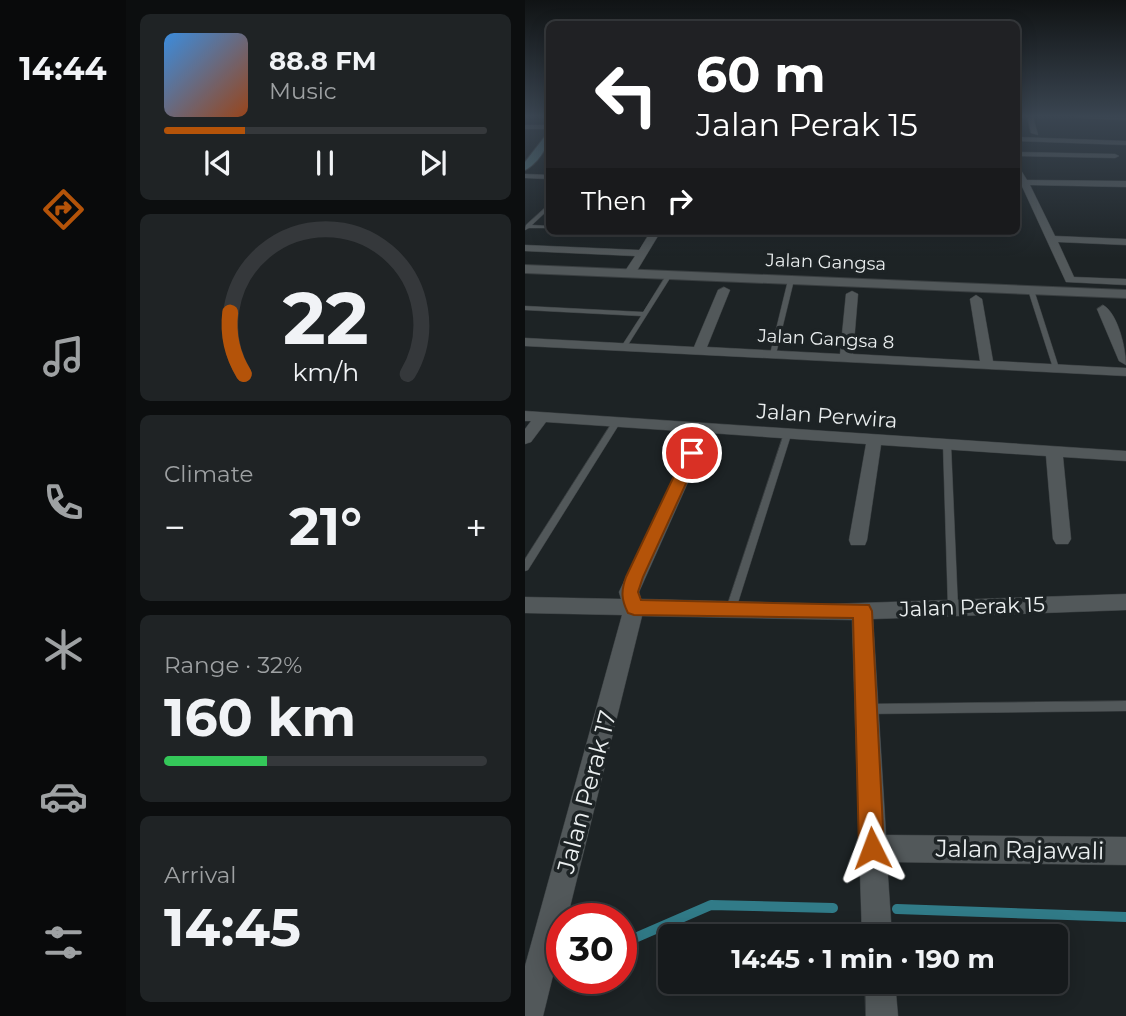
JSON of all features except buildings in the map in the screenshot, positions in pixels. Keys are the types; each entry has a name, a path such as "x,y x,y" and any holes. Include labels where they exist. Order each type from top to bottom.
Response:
{"street":[{"path":"1020,173 1070,279 1126,282"},
{"path":"525,183 530,176"},
{"path":"1024,182 1126,184"},
{"path":"525,248 636,263 654,235"},
{"path":"1051,239 1126,242"},
{"name":"Jalan Gangsa","path":"526,268 636,263 669,275 1126,294"},
{"path":"699,351 724,290"},
{"path":"845,358 852,294"},
{"path":"976,299 987,365"},
{"path":"1103,309 1126,361"},
{"name":"Jalan Gangsa 8","path":"525,342 1126,372"},
{"name":"Jalan Perwira","path":"525,416 1126,456"},
{"path":"525,439 542,418"},
{"name":"Jalan Perak 17","path":"527,1016 634,607 629,592 703,429"},
{"path":"858,540 874,440"},
{"path":"1054,452 1062,539"},
{"name":"Jalan Perak 15","path":"525,605 862,611 1126,602"},
{"path":"862,611 876,924"},
{"name":"Jalan Rajawali","path":"872,848 1126,851"},
{"path":"881,994 882,1016"}],"lane":[{"path":"527,228 546,210"},
{"path":"527,228 546,227"},
{"path":"624,347 669,275"},
{"path":"772,354 790,280"},
{"path":"1031,290 1056,368"},
{"path":"525,308 645,314"},
{"path":"525,567 615,423"},
{"path":"731,610 787,435"},
{"path":"947,445 953,608"},
{"path":"866,709 1126,706"}],"waterway":[{"path":"637,937 711,905 833,908"},
{"path":"897,909 1126,917"}],"route":[{"path":"692,453 634,577 629,592 634,607 862,611 872,848"}]}
